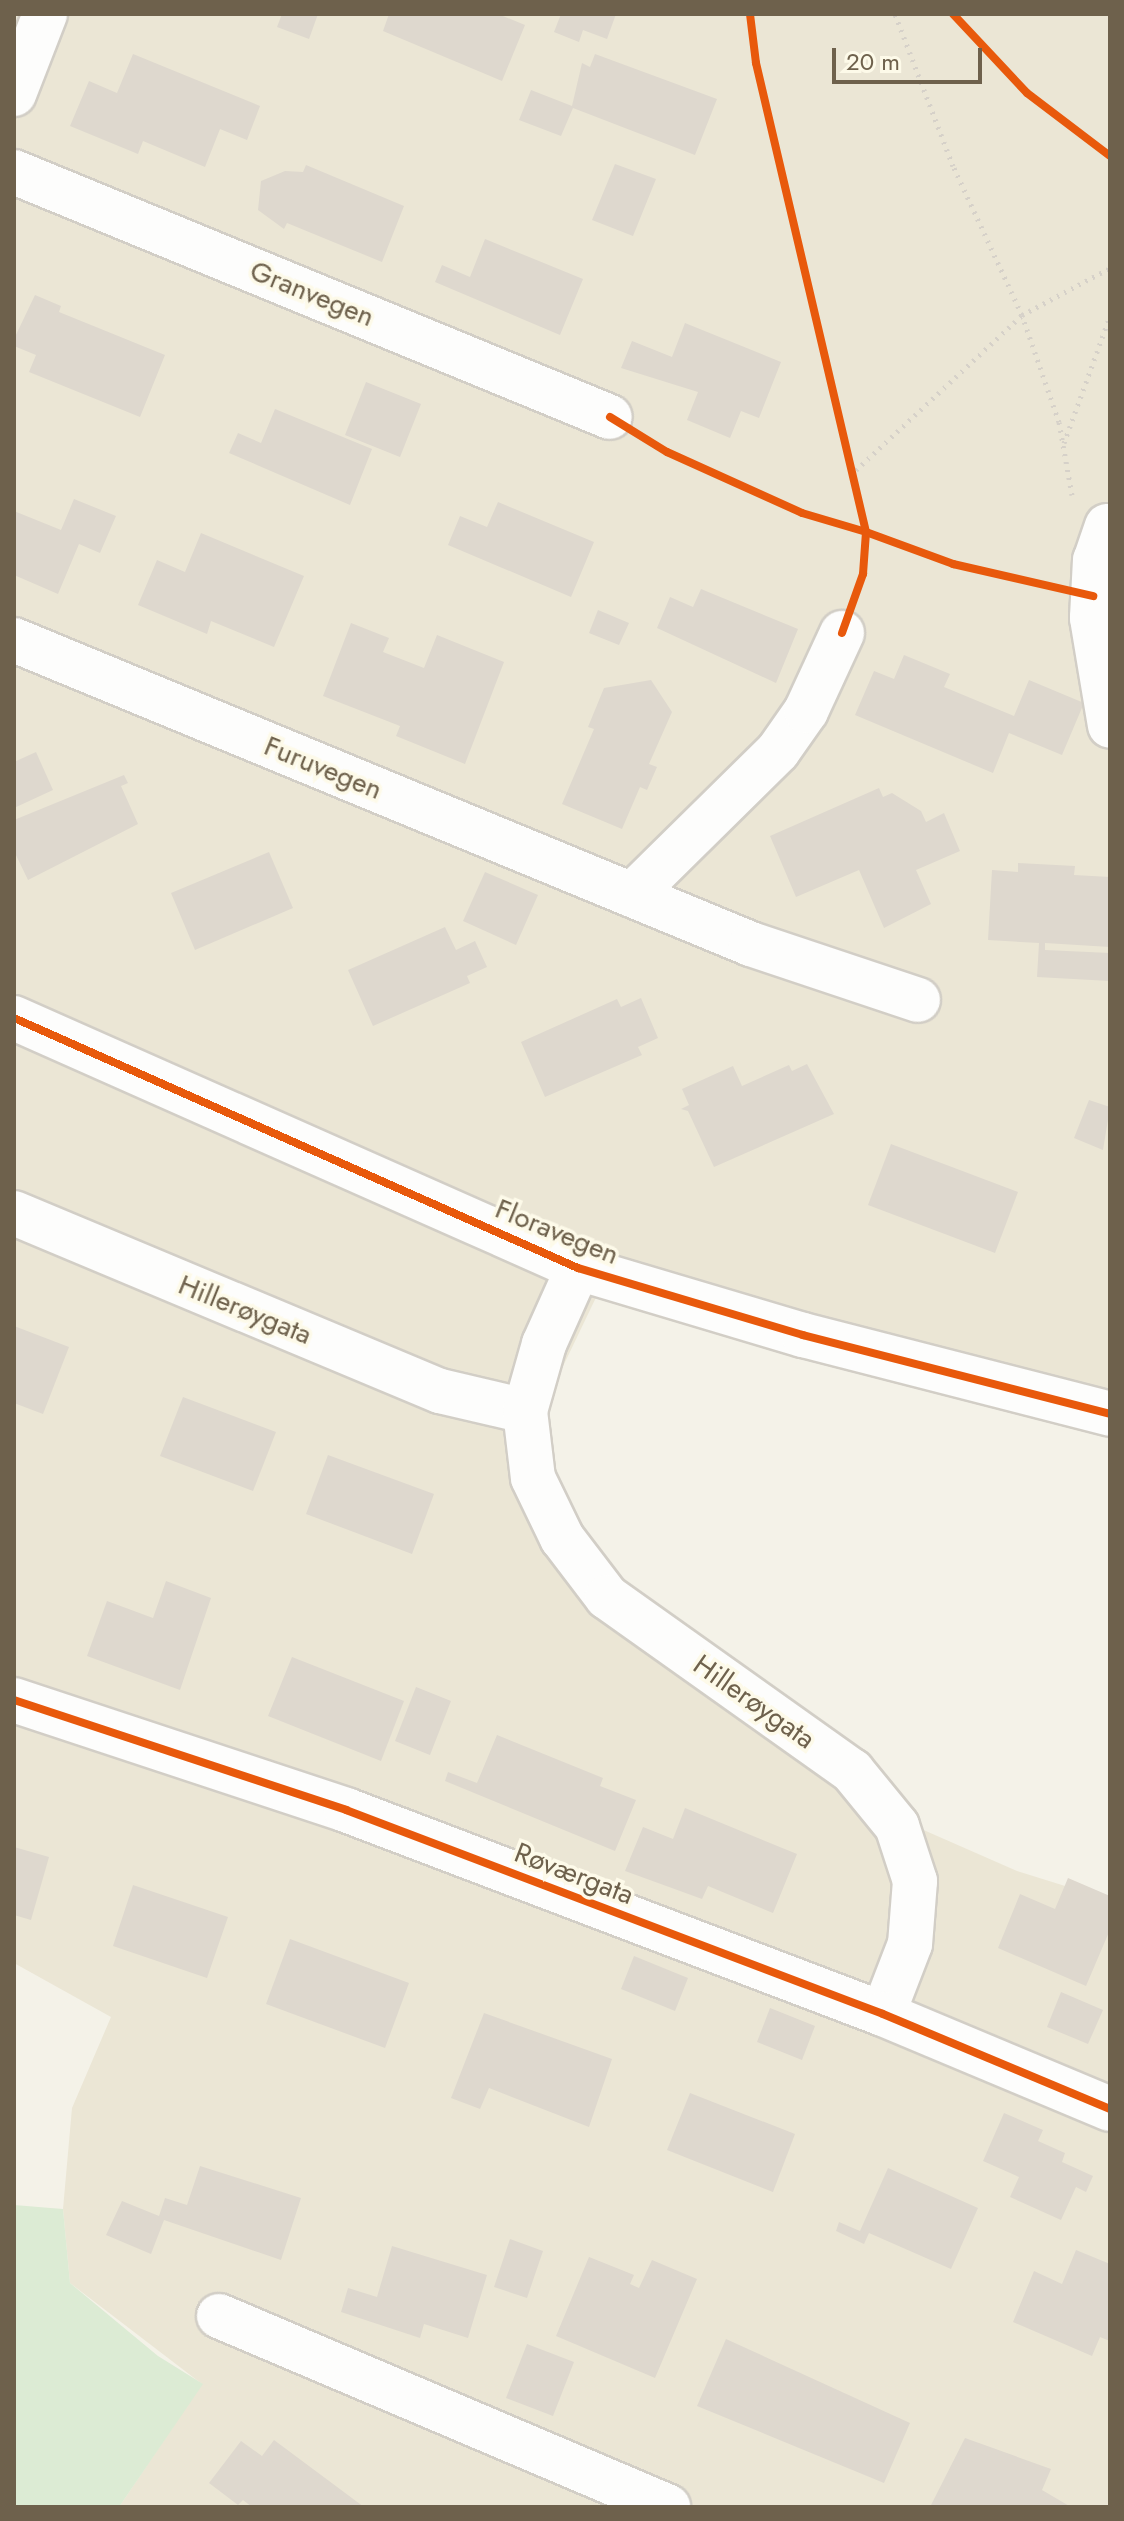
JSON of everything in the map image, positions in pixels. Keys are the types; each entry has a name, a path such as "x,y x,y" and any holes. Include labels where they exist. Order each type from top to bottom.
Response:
{"street":[{"path":"14,94 45,14"},
{"name":"Granvegen","path":"14,172 610,417"},
{"path":"1103,538 1092,618 1110,726"},
{"path":"632,895 778,751 806,711 842,633"},
{"name":"Furuvegen","path":"14,640 751,944 918,1000"},
{"name":"Floravegen","path":"14,1018 578,1268 803,1335 1110,1414"},
{"name":"Hillerøygata","path":"14,1213 440,1391 525,1411"},
{"name":"Hillerøygata","path":"578,1268 544,1344 525,1411 533,1478 562,1538 607,1597 852,1771 897,1826 915,1881 910,1944 883,2014"},
{"name":"Røværgata","path":"14,1700 346,1810 883,2014 1110,2109"},
{"path":"219,2316 658,2505"}],"path":[{"path":"895,14 953,166 1022,315 1063,445 1073,500 1103,538"},
{"path":"856,470 1022,315 1110,268"},
{"path":"1063,445 1110,316"},
{"path":"852,455 860,486"}],"shaded area":[{"path":"14,14 1110,14 1110,1436 956,1398 858,1355 602,1285 543,1408 540,1512 609,1600 919,1828 1017,1871 1110,1900 1110,2507 119,2507 202,2384 70,2283 63,2209 72,2108 111,2017 14,1963"}],"green space":[{"path":"14,2205 63,2209 70,2283 158,2356 203,2384 119,2507 14,2507"}],"building":[{"path":"282,14 318,14 309,39 277,27"},
{"path":"389,14 498,14 525,25 502,81 383,31"},
{"path":"561,14 616,14 607,39 583,30 579,42 554,32"},
{"path":"133,54 260,106 247,140 220,129 205,167 143,141 138,154 70,126 89,81 117,93"},
{"path":"595,54 717,99 695,155 573,108 561,136 519,120 531,90 572,106 582,63 590,67"},
{"path":"615,164 656,179 633,236 592,220"},
{"path":"306,165 404,206 382,262 287,223 284,229 258,210 261,181 285,171 303,172"},
{"path":"485,239 583,279 560,335 435,282 442,265 470,277"},
{"path":"35,295 61,306 59,312 165,355 140,417 29,372 36,355 14,346 14,339"},
{"path":"685,323 781,362 759,418 741,411 730,438 687,420 698,392 621,368 632,341 672,357"},
{"path":"366,382 421,404 400,457 345,435"},
{"path":"275,409 372,449 350,505 229,453 238,433 261,443"},
{"path":"74,499 116,516 100,553 79,544 58,594 14,575 14,511 61,530"},
{"path":"498,502 594,542 571,597 448,545 460,516 487,527"},
{"path":"201,533 304,576 274,647 211,621 207,634 138,605 157,560 185,572"},
{"path":"701,589 798,629 776,683 657,628 670,597 693,607"},
{"path":"598,610 629,623 619,645 589,633"},
{"path":"351,623 389,638 383,652 424,668 437,635 504,662 465,764 396,736 400,726 323,696"},
{"path":"904,655 950,674 944,687 1014,716 1029,680 1084,703 1062,755 1009,733 993,773 855,715 874,671 894,679"},
{"path":"651,680 672,712 649,764 657,767 647,790 640,787 622,829 562,804 594,729 588,727 604,688"},
{"path":"36,752 53,790 14,808 14,762"},
{"path":"124,775 128,783 121,786 138,824 28,880 14,851 14,820"},
{"path":"879,788 883,797 892,793 921,811 926,822 944,813 960,851 916,870 931,904 884,928 859,870 796,897 770,836"},
{"path":"269,852 293,908 195,950 171,893"},
{"path":"1018,863 1075,866 1074,875 1110,877 1110,947 1045,943 1045,950 1110,953 1110,981 1037,977 1039,943 988,940 992,870 1018,872"},
{"path":"485,872 538,895 516,945 463,921"},
{"path":"445,927 456,950 475,941 487,967 467,976 470,983 373,1026 348,970"},
{"path":"641,998 658,1038 638,1047 642,1055 545,1097 521,1042 617,999 621,1007"},
{"path":"807,1064 834,1114 714,1167 688,1111 681,1109 689,1105 682,1089 733,1066 742,1086 789,1065 792,1071"},
{"path":"1089,1100 1110,1107 1103,1150 1074,1138"},
{"path":"891,1144 1018,1192 995,1253 868,1205"},
{"path":"14,1326 69,1347 43,1414 14,1403"},
{"path":"183,1397 276,1432 253,1491 160,1456"},
{"path":"328,1455 434,1494 412,1554 306,1514"},
{"path":"166,1581 211,1598 180,1690 87,1656 107,1601 153,1618"},
{"path":"292,1657 404,1701 381,1761 268,1716"},
{"path":"416,1687 451,1701 430,1755 395,1741"},
{"path":"497,1735 603,1778 600,1786 636,1800 615,1851 445,1781 448,1772 477,1783"},
{"path":"685,1808 797,1854 773,1913 708,1886 702,1899 625,1871 643,1827 673,1839"},
{"path":"14,1847 49,1857 31,1920 14,1915"},
{"path":"1068,1878 1110,1896 1109,1932 1086,1986 998,1948 1020,1894 1055,1909"},
{"path":"133,1885 228,1917 207,1978 113,1946"},
{"path":"290,1939 409,1983 385,2048 266,2004"},
{"path":"634,1956 688,1978 675,2011 621,1989"},
{"path":"1061,1992 1103,2010 1088,2044 1047,2027"},
{"path":"770,2008 815,2026 802,2060 757,2042"},
{"path":"484,2013 612,2059 589,2127 489,2088 480,2109 451,2098"},
{"path":"690,2093 795,2134 773,2192 667,2150"},
{"path":"1004,2113 1043,2130 1038,2141 1065,2153 1062,2162 1093,2176 1086,2192 1076,2187 1061,2220 1010,2197 1019,2177 983,2161"},
{"path":"200,2166 301,2198 281,2260 164,2220 151,2254 106,2235 122,2201 159,2216 165,2198 187,2205"},
{"path":"888,2168 978,2208 951,2269 869,2233 864,2244 836,2231 839,2222 860,2231"},
{"path":"510,2239 543,2251 527,2298 494,2287"},
{"path":"392,2246 487,2275 468,2338 424,2324 420,2338 341,2312 348,2288 377,2297"},
{"path":"1076,2250 1110,2264 1110,2341 1100,2337 1092,2356 1013,2322 1034,2271 1062,2284"},
{"path":"589,2257 634,2275 630,2284 639,2288 652,2260 697,2279 655,2378 556,2336"},
{"path":"726,2339 910,2423 884,2483 697,2406"},
{"path":"527,2344 574,2362 553,2416 506,2398"},
{"path":"965,2438 1051,2469 1042,2490 1071,2507 930,2507"},
{"path":"274,2440 364,2507 252,2507 243,2500 238,2505 209,2483 241,2441 262,2456"}],"cycle path":[{"path":"610,417 667,452 802,513 866,532 756,63 750,14"},
{"path":"953,14 1027,93 1110,156"},
{"path":"842,633 863,574 866,532 953,564 1093,596"},
{"path":"14,1018 578,1268 803,1335 1110,1414"},
{"path":"14,1700 346,1810 883,2014 1110,2109"}]}
